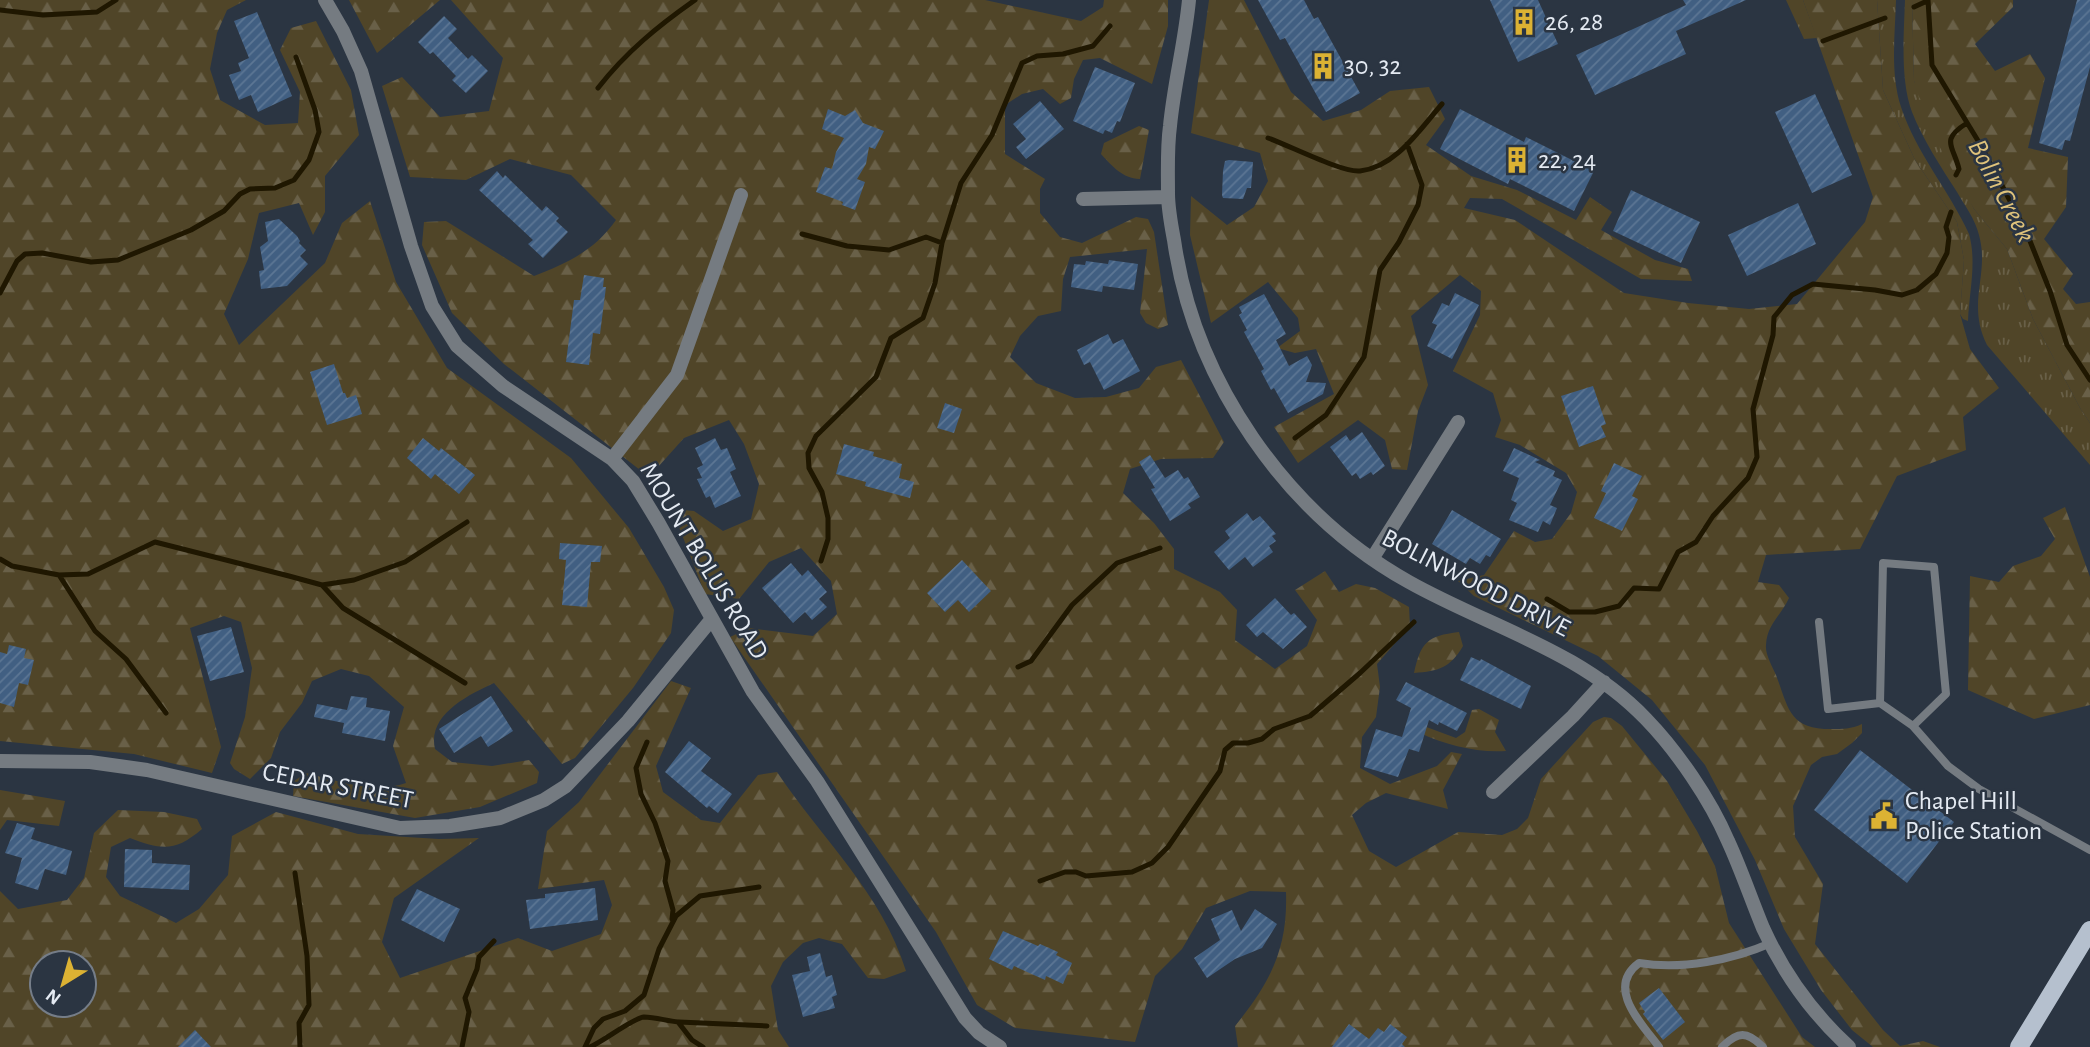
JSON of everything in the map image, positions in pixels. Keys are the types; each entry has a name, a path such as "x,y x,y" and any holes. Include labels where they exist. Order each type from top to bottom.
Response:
{"main road":[{"path":"2019,1047 2090,930"}],"street":[{"name":"MOUNT BOLUS ROAD","path":"325,0 344,31 361,71 411,246 432,306 457,346 503,386 612,459 633,481 753,692 817,781 965,1018 998,1047"},
{"name":"BOLINWOOD DRIVE","path":"1189,0 1170,126 1168,197 1178,269 1197,332 1225,396 1263,452 1296,492 1331,527 1372,559 1440,598 1558,653 1604,682 1646,719 1682,765 1712,810 1727,838 1771,943 1789,975 1812,1007 1849,1047"},
{"path":"612,459 677,375 741,195"},
{"path":"1083,199 1168,197"},
{"path":"1372,559 1458,422"},
{"name":"CEDAR STREET","path":"0,761 90,762 148,770 400,828 450,827 500,818 544,800 566,786 628,720 711,620"},
{"path":"1493,792 1573,716 1604,682"}],"lane":[{"path":"1880,703 1882,563 1934,566 1946,694 1913,726"},
{"path":"1819,622 1828,709 1880,703 1913,726 1948,766 1979,789 2090,850"},
{"path":"1659,1047 1628,1005 1625,991 1632,969 1639,963 1661,967 1692,964 1752,951 1771,943"},
{"path":"1722,1047 1730,1039 1743,1034 1754,1037 1763,1047"}],"green space":[{"path":"0,0 246,0 227,10 217,33 210,69 220,100 265,125 298,123 300,92 280,50 291,28 316,21 351,90 359,135 325,176 325,212 313,235 299,203 259,213 248,259 224,314 239,345 325,263 342,223 370,201 396,282 447,368 571,458 629,528 664,587 674,610 671,633 633,688 575,758 562,764 494,683 462,700 443,716 434,737 435,749 452,762 492,766 529,760 539,772 537,783 480,807 415,818 293,796 294,781 306,773 369,787 406,783 393,746 404,707 369,676 341,669 312,681 302,703 280,732 271,758 250,779 234,769 230,763 245,717 252,668 241,622 224,616 190,628 221,747 212,773 134,754 0,741"},
{"path":"349,0 440,0 377,53"},
{"path":"451,0 985,0 1081,21 1103,7 1104,0 1168,0 1168,26 1152,84 1100,58 1083,60 1074,79 1071,98 1060,104 1043,89 1022,94 1005,105 1005,154 1045,179 1040,189 1040,213 1060,237 1082,243 1136,217 1148,219 1154,232 1168,325 1158,329 1146,323 1140,313 1147,249 1070,257 1063,279 1061,311 1038,316 1020,336 1010,357 1036,383 1075,398 1106,397 1139,388 1156,367 1181,360 1224,442 1213,458 1161,459 1130,469 1123,493 1154,523 1174,549 1174,569 1220,592 1237,610 1235,640 1275,669 1307,646 1317,620 1295,590 1325,571 1339,592 1356,584 1375,588 1409,607 1410,626 1377,664 1380,687 1376,717 1362,737 1360,768 1390,784 1437,766 1451,752 1462,754 1443,790 1448,809 1386,793 1366,803 1352,815 1369,851 1396,867 1458,832 1502,835 1517,829 1528,818 1541,779 1593,722 1604,717 1611,718 1622,726 1667,781 1715,866 1729,923 1802,1037 1815,1047 1238,1047 1235,1026 1267,980 1280,948 1284,931 1286,892 1250,891 1206,908 1182,949 1155,976 1135,1042 1015,1028 977,1005 936,932 730,637 749,628 813,636 837,614 831,581 801,548 769,562 739,599 705,594 672,509 694,511 723,531 751,519 759,484 744,444 729,420 684,438 649,477 504,364 452,313 422,245 424,222 446,221 534,276 580,254 599,240 616,220 571,175 510,159 466,180 410,177 382,86 402,77 440,117 489,111 503,58"},
{"path":"1209,0 1244,0 1291,92 1323,121 1361,110 1390,91 1429,87 1445,119 1426,145 1471,176 1517,190 1576,220 1590,197 1612,212 1601,230 1655,260 1688,269 1692,281 1641,279 1502,199 1470,198 1464,208 1515,220 1624,293 1749,309 1797,304 1865,222 1873,197 1803,0 1877,0 1883,90 1915,160 1957,222 1964,260 1960,314 1970,349 1999,388 1963,417 1966,450 1897,476 1860,549 1766,555 1758,582 1779,585 1789,598 1769,631 1766,649 1793,715 1799,721 1817,728 1843,729 1862,724 1862,733 1852,743 1837,754 1822,757 1811,765 1793,806 1795,837 1823,884 1815,944 1883,1030 1900,1046 1923,1041 1940,1047 1873,1047 1852,1030 1821,990 1784,929 1755,860 1705,765 1652,700 1598,656 1474,596 1458,581 1484,575 1514,531 1535,542 1552,539 1571,513 1577,492 1566,473 1520,445 1495,437 1501,420 1493,393 1453,371 1480,315 1481,291 1460,275 1411,316 1428,385 1418,411 1407,470 1392,469 1385,440 1358,420 1298,463 1274,427 1334,394 1316,349 1295,353 1277,348 1300,331 1298,318 1268,282 1211,323 1190,235 1191,196 1227,225 1254,207 1268,181 1260,153 1191,133"},
{"path":"1786,0 1803,0 1817,38 1804,39"},
{"path":"1877,0 1896,0 1894,67 1901,107 1915,140 1969,234 1972,266 1968,321 1960,314 1964,260 1957,222 1915,160 1883,90"},
{"path":"1905,0 1912,0 1914,81 1974,209 2007,249 2033,319 2090,423 2090,465 1987,345 1981,330 1978,302 1982,249 1977,229 1927,143 1908,100 1904,57"},
{"path":"1912,0 2013,0 2013,7 1975,44 1995,71 2030,54 2045,78 2028,148 2068,157 2066,207 2044,239 2073,274 2063,289 2076,304 2090,302 2090,423 2033,319 2007,249 1974,209 1927,124 1914,81"},
{"path":"1139,126 1149,130 1140,179 1123,174 1101,154 1104,143"},
{"path":"2065,507 2090,577 2090,705 2034,719 1968,690 1970,576 1999,582 2013,566 2041,556 2055,539 2043,518"},
{"path":"1459,632 1463,646 1448,664 1430,671 1414,673 1419,654 1427,642 1439,636"},
{"path":"671,681 691,688 656,766 663,792 701,820 720,823 758,775 777,772 866,891 882,916 906,971 884,979 868,978 842,944 819,938 803,943 783,962 771,986 778,1030 789,1047 0,1047 0,891 18,909 67,900 84,878 94,833 118,810 164,812 197,819 202,829 176,845 151,845 130,838 111,847 106,877 120,896 176,923 199,909 228,875 232,836 276,812 358,834 439,839 479,838 394,898 382,942 400,978 518,938 552,951 601,934 612,905 604,880 538,889 547,831 579,802"},
{"path":"1479,709 1499,720 1495,732 1506,751 1462,747 1420,733 1421,725 1456,738 1465,732 1472,710"},
{"path":"0,790 65,801 59,826 7,820 0,830"}],"building":[{"name":"30, 32","path":"1258,0 1304,0 1314,19 1318,17 1360,93 1326,112 1285,38 1280,40"},
{"name":"26, 28","path":"1490,0 1538,0 1558,44 1518,62"},
{"path":"1683,0 1746,0 1676,31 1686,54 1595,95 1576,55 1686,5"},
{"path":"2077,0 2090,0 2090,67 2070,141 2065,140 2062,150 2039,143"},
{"path":"257,12 292,96 258,112 251,95 239,100 229,75 241,71 238,63 249,58 234,21"},
{"path":"444,16 457,29 448,38 468,59 472,55 488,71 466,93 452,80 456,76 433,52 430,54 418,42"},
{"path":"1095,67 1135,83 1120,122 1117,121 1112,133 1105,130 1103,134 1073,121"},
{"path":"1815,94 1852,175 1812,193 1775,112"},
{"path":"1040,101 1064,129 1026,159 1016,147 1026,139 1013,124"},
{"path":"828,109 845,116 855,110 863,123 884,131 875,149 869,147 866,164 857,179 865,182 855,210 842,205 843,202 816,192 825,167 832,169 836,152 844,138 822,129"},
{"name":"22, 24","path":"1460,109 1524,142 1526,137 1594,171 1574,211 1510,179 1508,184 1440,149"},
{"path":"1225,161 1253,162 1251,188 1247,188 1243,199 1223,198 1223,171"},
{"path":"497,171 503,178 505,175 542,211 546,206 559,218 556,221 568,232 543,258 528,244 533,240 479,190"},
{"path":"1631,190 1700,222 1681,263 1613,231"},
{"path":"1798,203 1816,244 1747,276 1728,235"},
{"path":"279,219 297,236 299,243 306,250 300,256 308,264 287,286 261,289 259,271 264,270 260,247 268,241 265,222"},
{"path":"1109,260 1138,264 1134,290 1103,286 1102,292 1071,287 1074,264 1085,265 1086,261 1108,264"},
{"path":"584,275 604,278 603,287 606,287 600,334 593,333 589,365 566,362 574,300 580,300"},
{"path":"1455,293 1479,305 1452,359 1427,346 1437,325 1432,323 1442,303 1449,306"},
{"path":"1264,294 1286,334 1276,340 1289,366 1307,356 1312,365 1306,382 1326,383 1323,394 1288,413 1261,371 1264,369 1244,332 1247,330 1239,315 1242,313 1239,307"},
{"path":"1108,334 1113,344 1123,339 1140,371 1104,390 1090,362 1084,365 1077,350"},
{"path":"334,364 343,393 347,398 356,395 362,414 327,425 310,372"},
{"path":"1593,386 1606,424 1601,426 1606,437 1579,447 1561,396"},
{"path":"945,403 962,409 954,433 937,428"},
{"path":"1362,432 1385,466 1373,475 1371,472 1360,479 1356,473 1352,476 1330,447 1346,435 1350,441"},
{"path":"423,438 439,451 441,448 475,475 459,494 435,474 431,479 407,458"},
{"path":"715,438 721,450 727,448 736,469 730,472 741,496 715,508 710,496 706,498 697,479 702,478 697,468 703,465 695,448"},
{"path":"844,444 874,452 873,456 902,464 899,478 914,482 910,498 865,486 866,482 836,474"},
{"path":"1514,448 1540,460 1535,462 1555,471 1553,476 1562,480 1550,505 1557,508 1550,525 1543,521 1538,532 1509,520 1517,503 1511,500 1519,478 1503,471"},
{"path":"1150,455 1165,478 1178,470 1184,479 1188,477 1200,497 1188,504 1191,508 1170,521 1139,462"},
{"path":"1614,463 1642,476 1632,496 1638,499 1622,531 1594,518 1606,493 1601,491"},
{"path":"1452,510 1501,539 1490,557 1486,555 1480,564 1470,558 1466,564 1432,544"},
{"path":"1247,513 1253,521 1260,516 1276,534 1272,536 1276,541 1269,546 1273,552 1253,567 1245,557 1229,570 1214,552 1230,538 1225,531"},
{"path":"560,543 602,546 600,562 591,562 587,607 562,605 566,560 559,559"},
{"path":"962,560 991,591 969,612 958,600 945,612 927,593"},
{"path":"791,563 802,576 808,570 827,592 819,599 827,607 812,620 805,612 793,623 762,588"},
{"path":"1275,598 1307,627 1283,649 1263,632 1257,637 1246,625"},
{"path":"231,627 244,672 210,681 197,636"},
{"path":"9,645 26,649 24,658 34,660 28,685 19,683 14,707 0,703 0,652 7,654"},
{"path":"1471,657 1480,661 1481,659 1531,686 1521,709 1460,680"},
{"path":"1406,682 1467,713 1457,731 1429,720 1419,752 1409,749 1398,777 1364,767 1376,729 1402,737 1411,708 1396,700"},
{"path":"351,696 367,698 366,707 390,711 385,741 342,733 344,723 314,717 317,704 347,710"},
{"path":"491,696 513,731 488,747 481,736 454,753 439,729"},
{"path":"689,741 711,758 701,771 732,794 718,813 709,806 707,808 665,772"},
{"name":"Chapel Hill Police Station","path":"1860,750 1954,822 1907,883 1814,810"},
{"path":"17,823 35,828 31,839 72,851 66,875 45,869 38,890 15,883 22,858 5,853"},
{"path":"125,849 152,850 152,863 190,865 189,890 124,887"},
{"path":"595,888 598,920 530,929 526,900 545,898 545,894"},
{"path":"417,889 460,909 444,942 401,920"},
{"path":"1255,909 1277,924 1262,948 1235,959 1207,978 1194,958 1220,940 1211,919 1232,910 1241,931"},
{"path":"1003,931 1058,952 1056,955 1072,963 1063,984 1046,976 1045,980 1014,966 1012,970 989,959"},
{"path":"820,953 826,977 832,975 837,995 832,997 835,1008 803,1017 792,975 810,971 807,957"},
{"path":"1659,988 1685,1022 1663,1040 1643,1014 1645,1012 1639,1003"},
{"path":"1349,1024 1369,1039 1378,1028 1384,1032 1390,1024 1407,1037 1402,1044 1405,1047 1332,1047"},
{"path":"195,1030 211,1047 178,1047"}],"waterway":[{"path":"0,10 43,15 97,12 116,0"},
{"path":"598,88 643,40 695,0"},
{"name":"Bolin Creek","path":"1928,0 1932,65 1980,144 2026,231 2050,291 2067,345 2090,380"},
{"path":"1914,7 1927,1"},
{"path":"1823,41 1885,18"},
{"path":"821,561 828,539 828,518 822,492 809,468 808,453 816,436 876,377 891,338 923,318 961,183 992,135 1022,63 1037,56 1063,54 1093,46 1110,26"},
{"path":"0,293 17,261 25,254 42,253 91,262 118,260 191,230 224,211 240,194 250,189 275,188 294,180 309,160 319,132 315,110 296,57"},
{"path":"1268,138 1329,163 1360,171 1373,168 1396,155 1442,104"},
{"path":"1956,175 1959,169 1951,139 1967,123"},
{"path":"1295,438 1326,415 1364,357 1380,270 1399,242 1418,205 1422,185 1407,144"},
{"path":"1547,599 1569,612 1595,612 1619,606 1634,588 1659,589 1678,552 1696,542 1713,516 1748,478 1757,457 1753,409 1773,335 1774,317 1792,295 1813,284 1902,295 1917,290 1936,274 1947,253 1949,237 1946,227 1951,212"},
{"path":"802,234 847,246 889,250 926,237 942,243"},
{"path":"322,585 354,580 405,562 467,522"},
{"path":"59,575 88,574 155,542 289,576 322,585 343,608 465,683"},
{"path":"1018,667 1031,661 1072,605 1117,563 1160,548"},
{"path":"0,559 12,566 59,575 95,631 126,659 166,713"},
{"path":"1040,881 1065,872 1086,876 1132,872 1152,863 1168,847 1220,771 1225,750 1233,743 1262,739 1274,729 1310,716 1414,622"},
{"path":"647,742 636,768 641,794 655,823 668,861 665,881 673,910 672,919"},
{"path":"295,873 307,956 309,1005 299,1023 300,1047"},
{"path":"585,1047 594,1028 603,1019 625,1011 644,995 659,949 676,916 700,896 759,887"},
{"path":"462,1047 469,1012 465,998 479,957 494,941"},
{"path":"590,1047 644,1017 678,1022 692,1040 703,1047"},
{"path":"679,1022 767,1026"}],"place":[{"name":"26, 28","path":"1524,22"},
{"name":"30, 32","path":"1323,66"},
{"name":"22, 24","path":"1517,160"},
{"name":"Chapel Hill Police Station","path":"1884,816"}]}
